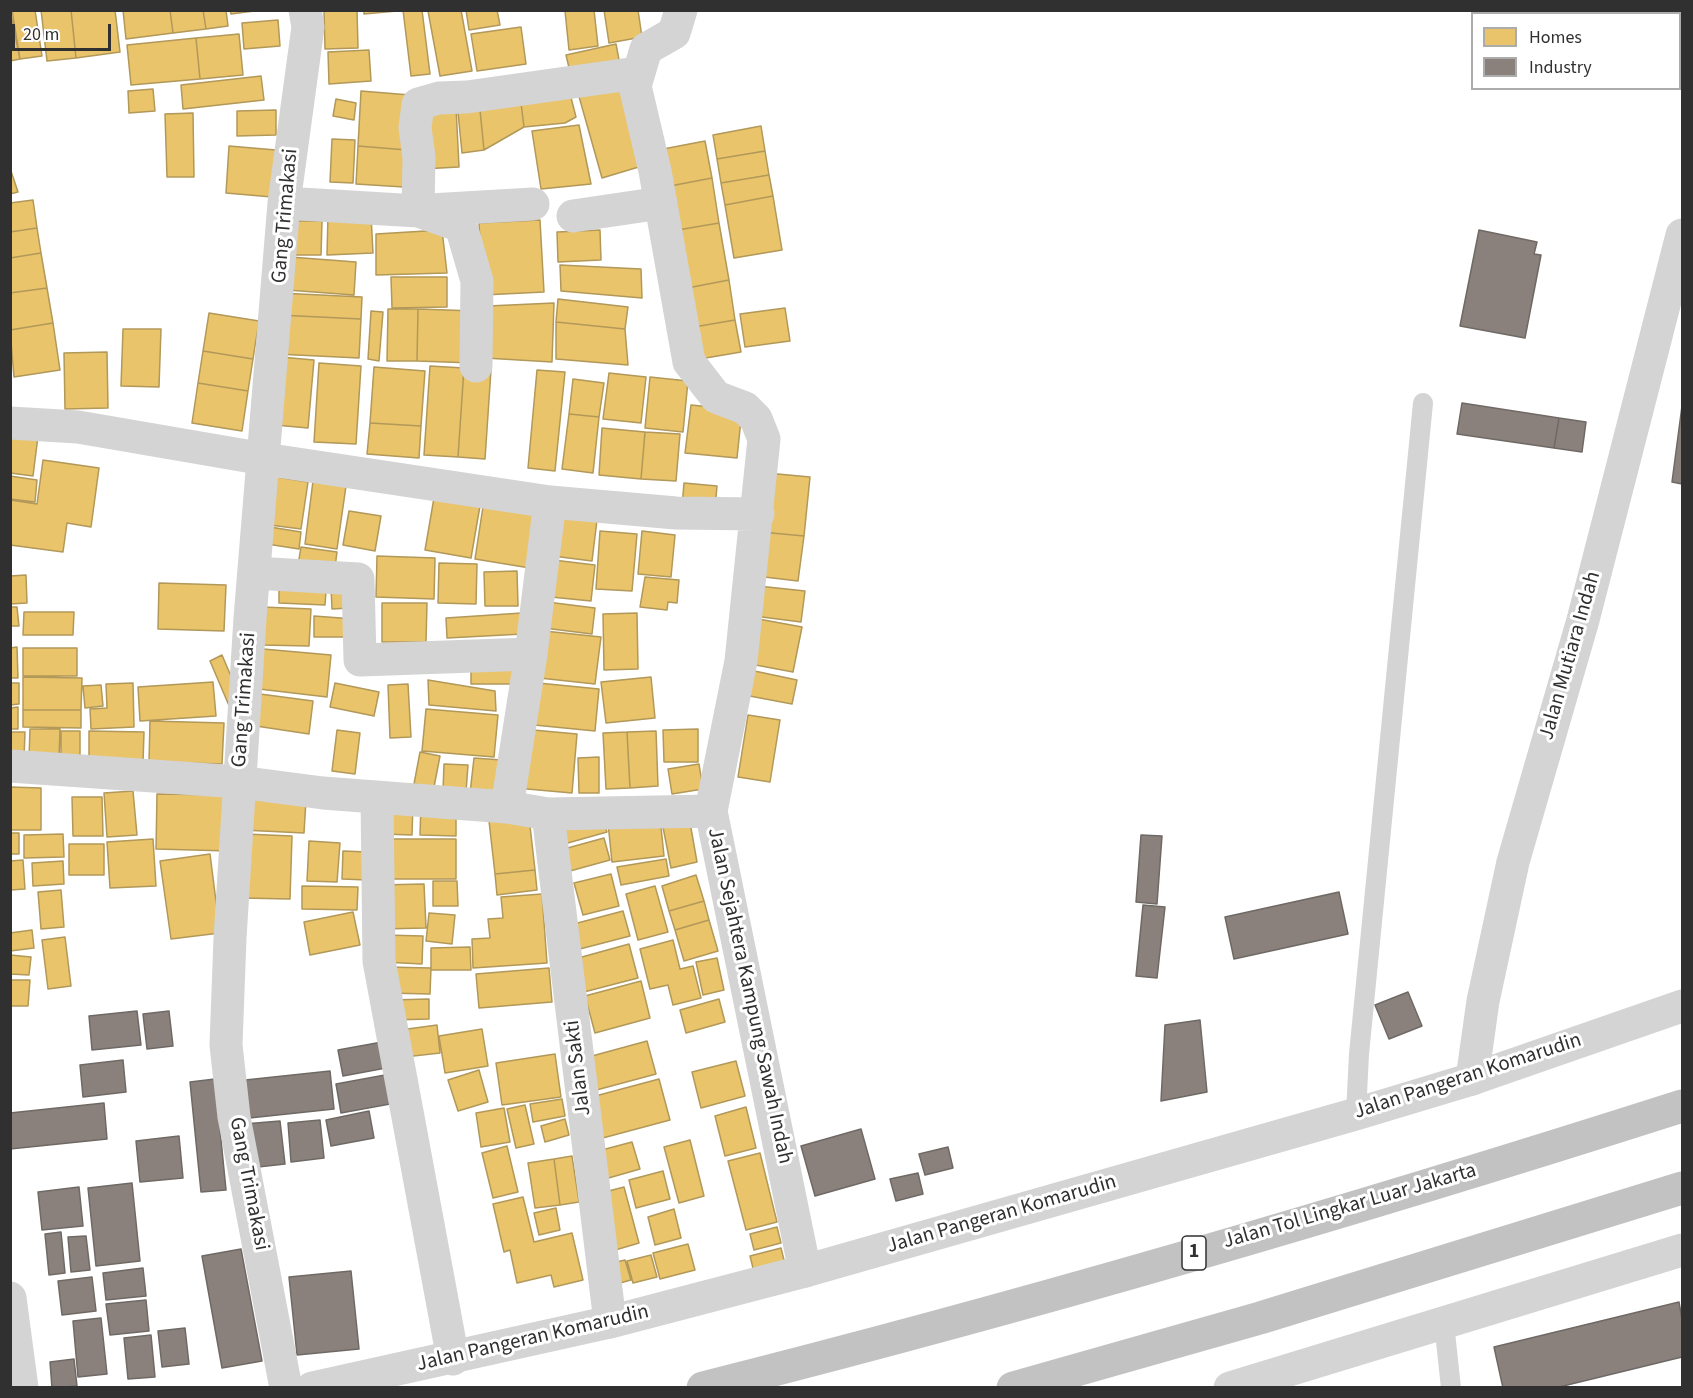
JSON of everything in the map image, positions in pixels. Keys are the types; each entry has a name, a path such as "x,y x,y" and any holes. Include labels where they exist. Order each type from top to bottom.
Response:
{"highway":[{"name":"Jalan Tol Lingkar Luar Jakarta","path":"703,1388 908,1336 1535,1153 1683,1106"},
{"path":"1013,1388 1260,1318 1683,1188"}],"street":[{"name":"Gang Trimakasi","path":"286,1388 234,1117 228,1065 230,938 254,573 284,203 308,27 305,10"},
{"path":"681,10 674,33 646,49 635,86 661,203 688,362 716,397 746,408 756,419 765,439 741,661 711,811"},
{"path":"418,211 419,157 415,128 418,104 439,98 467,97 637,73"},
{"path":"284,203 418,211 533,204"},
{"path":"573,216 661,203"},
{"path":"418,211 460,226 477,281 476,366"},
{"name":"Jalan Mutiara Indah","path":"1472,1079 1485,990 1513,862 1583,620 1683,235"},
{"path":"10,423 78,427 264,459 550,502 676,513 758,514"},
{"path":"507,807 531,654 550,502"},
{"path":"254,573 358,579 360,660 531,654"},
{"name":"Jalan Sejahtera Kampung Sawah Indah","path":"10,766 240,782 377,798 507,807 548,814 711,811 805,1271"},
{"path":"377,798 379,961 453,1359"},
{"name":"Jalan Sakti","path":"548,814 610,1322"},
{"name":"Jalan Pangeran Komarudin","path":"312,1388 453,1359 610,1322 805,1271 1472,1079 1683,1006"},
{"path":"1230,1388 1683,1250"},
{"path":"10,1298 22,1388"}],"lane":[{"path":"1356,1114 1359,1054 1423,403"},
{"path":"1444,1323 1451,1388"}],"building: Homes":[{"path":"10,10 20,59 10,61"},
{"path":"12,10 35,10 42,56 20,59"},
{"path":"41,10 71,10 76,58 47,61"},
{"path":"71,10 115,10 120,52 76,58"},
{"path":"123,10 170,10 173,33 126,39"},
{"path":"170,10 203,10 206,29 173,33"},
{"path":"203,10 226,10 228,26 206,29"},
{"path":"230,10 262,10 231,14"},
{"path":"324,10 357,10 358,48 325,49"},
{"path":"364,10 397,10 397,11 364,14"},
{"path":"403,10 422,10 430,74 411,76"},
{"path":"461,10 472,71 440,76 428,11"},
{"path":"466,10 497,10 500,25 469,30"},
{"path":"594,10 598,46 569,50 565,11"},
{"path":"604,10 638,10 642,37 609,43"},
{"path":"278,20 280,46 244,49 242,23"},
{"path":"521,27 526,64 477,71 471,34"},
{"path":"239,34 243,75 200,79 196,38"},
{"path":"196,38 200,79 131,85 127,45"},
{"path":"616,44 620,65 571,76 566,55"},
{"path":"369,50 371,81 329,84 328,52"},
{"path":"261,76 264,100 183,109 181,85"},
{"path":"618,81 642,166 602,178 578,93"},
{"path":"568,86 576,117 565,123 524,127 520,95"},
{"path":"153,89 155,111 129,113 128,91"},
{"path":"361,91 410,95 407,150 358,146"},
{"path":"520,95 524,127 484,150 479,100"},
{"path":"336,99 356,103 354,120 333,116"},
{"path":"479,100 484,150 462,153 457,102"},
{"path":"456,107 459,167 422,169 419,109"},
{"path":"276,110 276,135 237,136 237,111"},
{"path":"193,113 194,177 167,177 165,114"},
{"path":"579,125 591,184 541,189 532,131"},
{"path":"761,126 765,151 717,159 713,135"},
{"path":"332,139 355,140 353,183 330,182"},
{"path":"705,141 712,178 665,187 658,150"},
{"path":"229,146 276,150 272,197 226,193"},
{"path":"358,146 407,150 404,187 356,184"},
{"path":"765,151 769,175 721,183 717,159"},
{"path":"10,168 18,192 10,194"},
{"path":"769,175 773,196 725,205 721,183"},
{"path":"712,178 719,223 672,231 665,187"},
{"path":"773,196 782,250 734,258 725,205"},
{"path":"33,200 37,228 10,232 10,203"},
{"path":"328,215 371,215 373,253 327,255"},
{"path":"540,220 544,292 483,295 479,223"},
{"path":"290,221 322,221 321,255 290,255"},
{"path":"719,223 729,280 682,289 672,231"},
{"path":"37,228 41,253 10,258 10,232"},
{"path":"442,230 447,273 376,275 376,234"},
{"path":"600,230 601,260 558,262 557,232"},
{"path":"41,253 47,288 10,293 10,258"},
{"path":"290,257 356,262 354,295 287,290"},
{"path":"560,265 641,269 642,298 561,291"},
{"path":"391,277 447,277 447,307 392,308"},
{"path":"729,280 735,320 688,328 682,289"},
{"path":"47,288 53,323 10,330 10,293"},
{"path":"279,293 362,297 361,319 278,315"},
{"path":"558,299 628,307 625,329 556,322"},
{"path":"554,303 552,362 485,358 488,306"},
{"path":"785,308 790,341 745,347 740,314"},
{"path":"388,309 418,309 417,361 387,361"},
{"path":"418,309 475,311 473,363 417,361"},
{"path":"371,311 383,312 379,361 368,359"},
{"path":"209,313 259,321 253,359 203,351"},
{"path":"278,315 361,319 359,358 276,354"},
{"path":"735,320 741,352 694,360 688,328"},
{"path":"556,322 625,329 628,365 556,359"},
{"path":"53,323 60,370 14,377 10,330"},
{"path":"123,329 161,329 159,387 121,386"},
{"path":"203,351 253,359 248,391 198,383"},
{"path":"107,352 108,408 65,409 64,353"},
{"path":"280,357 314,360 308,428 275,425"},
{"path":"319,363 361,366 356,444 314,442"},
{"path":"430,366 464,368 458,457 424,455"},
{"path":"374,367 425,371 421,426 370,423"},
{"path":"464,368 491,370 485,459 458,457"},
{"path":"537,370 565,372 555,471 528,468"},
{"path":"609,373 646,377 641,423 603,419"},
{"path":"650,377 688,381 683,432 645,428"},
{"path":"573,379 604,383 599,417 569,414"},
{"path":"198,383 248,391 242,431 192,423"},
{"path":"691,405 742,410 737,458 685,453"},
{"path":"569,414 599,417 593,473 562,469"},
{"path":"370,423 421,426 419,458 367,454"},
{"path":"602,428 645,432 641,479 599,475"},
{"path":"10,432 38,436 33,476 10,473"},
{"path":"645,432 680,434 676,481 641,479"},
{"path":"43,460 99,468 91,527 67,523 63,552 10,545 10,500 37,504"},
{"path":"767,473 810,477 804,536 761,532"},
{"path":"10,476 37,480 35,502 10,499"},
{"path":"277,477 308,482 301,529 270,525"},
{"path":"313,481 346,486 337,549 305,544"},
{"path":"684,483 717,486 715,509 682,507"},
{"path":"435,492 481,500 471,558 425,550"},
{"path":"484,500 539,508 530,568 475,559"},
{"path":"551,507 598,512 592,561 545,555"},
{"path":"349,511 381,516 375,551 343,545"},
{"path":"270,527 301,532 299,549 267,544"},
{"path":"600,531 637,534 632,591 596,589"},
{"path":"642,531 675,535 671,577 638,574"},
{"path":"761,532 804,536 798,581 756,576"},
{"path":"301,547 337,552 334,575 297,571"},
{"path":"377,556 435,558 434,599 376,597"},
{"path":"545,559 595,565 591,601 541,596"},
{"path":"439,563 477,564 476,604 438,603"},
{"path":"517,571 518,606 485,606 484,572"},
{"path":"26,575 27,603 10,604 10,576"},
{"path":"645,577 679,580 677,603 668,602 667,610 640,607"},
{"path":"159,583 226,585 224,631 158,629"},
{"path":"758,586 805,591 801,622 754,616"},
{"path":"349,587 350,608 332,609 331,588"},
{"path":"279,590 326,591 325,605 279,603"},
{"path":"539,601 595,608 592,634 536,627"},
{"path":"382,603 427,603 426,642 382,642"},
{"path":"10,607 17,607 19,626 10,626"},
{"path":"262,607 311,609 309,646 261,645"},
{"path":"24,612 74,612 73,635 23,635"},
{"path":"522,613 523,634 447,638 446,618"},
{"path":"637,613 638,669 604,670 603,614"},
{"path":"314,616 354,619 351,637 314,637"},
{"path":"753,618 802,627 793,672 745,663"},
{"path":"535,630 601,637 595,684 530,677"},
{"path":"17,647 18,678 10,678 10,648"},
{"path":"23,648 77,648 77,676 23,676"},
{"path":"263,649 331,655 327,697 259,689"},
{"path":"222,655 242,702 230,708 210,661"},
{"path":"517,659 517,684 471,684 471,662"},
{"path":"745,669 797,680 792,704 739,694"},
{"path":"23,677 82,678 81,710 23,710"},
{"path":"651,677 655,718 606,723 601,682"},
{"path":"428,680 495,691 496,711 429,705"},
{"path":"213,682 216,716 140,721 138,687"},
{"path":"528,682 599,689 595,731 524,724"},
{"path":"10,683 19,683 19,704 10,705"},
{"path":"133,683 134,727 91,729 90,709 107,708 106,684"},
{"path":"335,683 379,692 374,716 330,707"},
{"path":"408,684 411,737 390,738 388,685"},
{"path":"101,685 103,706 85,708 83,686"},
{"path":"260,694 313,701 309,734 256,726"},
{"path":"18,707 18,729 10,729 10,708"},
{"path":"426,709 498,715 494,757 422,751"},
{"path":"23,710 81,710 81,728 23,727"},
{"path":"748,715 780,720 770,782 738,777"},
{"path":"150,721 224,723 222,764 149,762"},
{"path":"30,729 60,729 59,759 29,758"},
{"path":"522,729 577,734 572,793 516,788"},
{"path":"698,729 698,762 664,762 663,730"},
{"path":"337,730 360,733 355,774 332,771"},
{"path":"61,731 80,731 80,760 61,760"},
{"path":"89,731 144,732 143,763 89,762"},
{"path":"656,731 658,786 630,788 627,732"},
{"path":"10,732 25,732 24,759 10,759"},
{"path":"627,732 630,788 606,789 603,733"},
{"path":"420,752 440,756 434,787 414,784"},
{"path":"599,757 599,793 579,793 578,758"},
{"path":"474,758 502,760 498,795 470,793"},
{"path":"444,764 468,765 466,792 443,791"},
{"path":"699,764 703,789 672,794 668,769"},
{"path":"10,787 41,788 41,830 10,830"},
{"path":"133,791 137,835 107,837 104,793"},
{"path":"157,794 231,795 229,851 156,849"},
{"path":"72,797 102,797 103,836 73,836"},
{"path":"244,797 306,800 304,833 242,830"},
{"path":"383,803 413,804 412,835 382,834"},
{"path":"421,804 456,805 456,836 420,835"},
{"path":"601,813 607,832 557,846 552,827"},
{"path":"529,817 535,870 495,874 489,821"},
{"path":"660,817 664,856 612,862 608,823"},
{"path":"689,817 697,862 671,868 662,822"},
{"path":"10,833 19,833 19,854 10,854"},
{"path":"63,834 64,857 24,858 24,835"},
{"path":"245,834 292,836 290,899 242,898"},
{"path":"604,838 610,860 559,874 553,852"},
{"path":"153,839 156,886 110,888 107,842"},
{"path":"385,839 456,839 456,879 385,879"},
{"path":"309,841 340,843 337,882 307,881"},
{"path":"69,844 104,844 104,875 69,875"},
{"path":"343,851 368,852 367,880 342,879"},
{"path":"210,854 220,933 171,939 160,861"},
{"path":"666,859 669,876 621,885 617,867"},
{"path":"23,860 25,889 10,890 10,861"},
{"path":"63,861 64,884 33,886 32,863"},
{"path":"535,870 537,890 497,895 495,874"},
{"path":"611,874 619,906 583,915 574,883"},
{"path":"696,875 704,901 669,911 662,886"},
{"path":"433,881 457,881 458,906 433,906"},
{"path":"424,884 426,928 381,929 379,885"},
{"path":"302,886 358,887 357,910 302,909"},
{"path":"655,886 668,932 638,940 626,894"},
{"path":"61,890 64,927 41,929 38,892"},
{"path":"542,894 547,963 473,968 472,939 490,938 488,919 503,918 501,897"},
{"path":"704,901 709,920 675,930 669,911"},
{"path":"623,911 630,936 576,950 570,925"},
{"path":"353,912 360,945 310,955 304,922"},
{"path":"429,913 455,915 452,944 426,941"},
{"path":"709,920 718,951 684,961 675,930"},
{"path":"32,930 34,948 10,951 10,933"},
{"path":"384,935 423,936 422,964 383,962"},
{"path":"65,937 71,986 48,989 42,940"},
{"path":"673,940 680,969 693,966 701,998 673,1005 668,985 650,989 640,949"},
{"path":"629,944 638,978 580,993 571,960"},
{"path":"470,947 471,970 431,970 431,948"},
{"path":"10,955 31,957 29,975 10,974"},
{"path":"717,958 724,990 703,995 696,962"},
{"path":"386,967 431,968 430,994 386,993"},
{"path":"549,968 552,1002 479,1008 476,974"},
{"path":"10,980 30,980 28,1006 10,1006"},
{"path":"641,981 650,1018 595,1033 585,996"},
{"path":"429,999 429,1019 392,1020 390,1000"},
{"path":"719,999 725,1022 686,1033 680,1010"},
{"path":"437,1025 440,1053 396,1058 393,1031"},
{"path":"482,1029 488,1066 445,1073 439,1036"},
{"path":"647,1041 656,1074 589,1092 581,1059"},
{"path":"555,1054 561,1097 502,1105 496,1063"},
{"path":"736,1061 745,1096 701,1108 692,1072"},
{"path":"479,1070 488,1102 458,1111 448,1080"},
{"path":"659,1079 670,1120 599,1139 588,1098"},
{"path":"562,1099 565,1116 533,1122 530,1104"},
{"path":"525,1105 534,1144 516,1148 507,1109"},
{"path":"746,1107 756,1148 725,1156 715,1116"},
{"path":"504,1108 510,1142 481,1147 476,1113"},
{"path":"565,1119 569,1135 545,1142 541,1126"},
{"path":"690,1140 704,1196 679,1203 664,1147"},
{"path":"632,1142 640,1169 605,1179 598,1151"},
{"path":"507,1146 518,1192 493,1198 482,1153"},
{"path":"760,1153 777,1222 746,1230 728,1161"},
{"path":"572,1156 579,1202 560,1205 554,1159"},
{"path":"554,1159 560,1205 535,1208 528,1163"},
{"path":"663,1171 670,1199 636,1208 629,1180"},
{"path":"624,1187 639,1243 612,1251 597,1194"},
{"path":"523,1197 534,1242 572,1233 583,1280 554,1287 551,1275 517,1283 510,1250 504,1252 493,1204"},
{"path":"556,1208 560,1230 539,1235 534,1213"},
{"path":"674,1209 681,1238 655,1245 648,1217"},
{"path":"777,1227 781,1243 754,1250 750,1234"},
{"path":"688,1244 695,1270 660,1279 653,1253"},
{"path":"781,1248 785,1264 754,1272 750,1256"},
{"path":"651,1255 657,1277 633,1283 627,1261"},
{"path":"625,1260 631,1280 609,1286 604,1265"}],"building: Industry":[{"path":"1479,230 1537,242 1534,254 1541,255 1525,338 1460,326"},
{"path":"1462,403 1559,418 1554,448 1457,434"},
{"path":"1682,406 1682,484 1672,482"},
{"path":"1559,418 1586,422 1582,452 1554,448"},
{"path":"1141,835 1162,836 1157,904 1136,902"},
{"path":"1339,892 1348,934 1234,959 1225,917"},
{"path":"1143,905 1165,907 1157,978 1136,976"},
{"path":"1408,992 1422,1026 1389,1039 1375,1005"},
{"path":"137,1011 141,1045 92,1050 89,1016"},
{"path":"169,1011 173,1046 147,1049 143,1014"},
{"path":"1200,1020 1207,1092 1161,1101 1165,1025"},
{"path":"382,1042 386,1068 343,1076 338,1050"},
{"path":"123,1060 126,1092 83,1097 80,1065"},
{"path":"330,1071 334,1109 240,1119 236,1081"},
{"path":"385,1075 390,1104 341,1113 336,1084"},
{"path":"215,1079 226,1190 201,1192 190,1082"},
{"path":"104,1103 107,1139 10,1149 10,1113"},
{"path":"369,1111 374,1138 331,1146 326,1120"},
{"path":"320,1120 324,1158 291,1162 288,1123"},
{"path":"280,1121 285,1164 249,1168 244,1124"},
{"path":"861,1129 875,1179 815,1196 801,1146"},
{"path":"179,1136 183,1178 140,1182 136,1141"},
{"path":"948,1147 953,1168 925,1175 919,1154"},
{"path":"918,1173 923,1194 896,1201 890,1179"},
{"path":"132,1183 140,1261 96,1266 88,1188"},
{"path":"79,1187 83,1226 42,1230 38,1192"},
{"path":"61,1232 65,1273 49,1275 45,1234"},
{"path":"86,1236 90,1270 71,1272 68,1237"},
{"path":"241,1249 262,1361 222,1368 202,1256"},
{"path":"143,1268 146,1296 106,1300 103,1273"},
{"path":"351,1271 359,1349 297,1355 289,1277"},
{"path":"92,1277 96,1311 62,1315 58,1281"},
{"path":"146,1300 149,1331 110,1335 106,1304"},
{"path":"1679,1302 1682,1319 1682,1357 1555,1388 1503,1388 1494,1347"},
{"path":"101,1318 107,1374 78,1377 73,1321"},
{"path":"185,1328 189,1364 162,1367 158,1331"},
{"path":"151,1335 155,1377 128,1379 124,1338"},
{"path":"74,1359 77,1386 52,1388 50,1362"}]}
